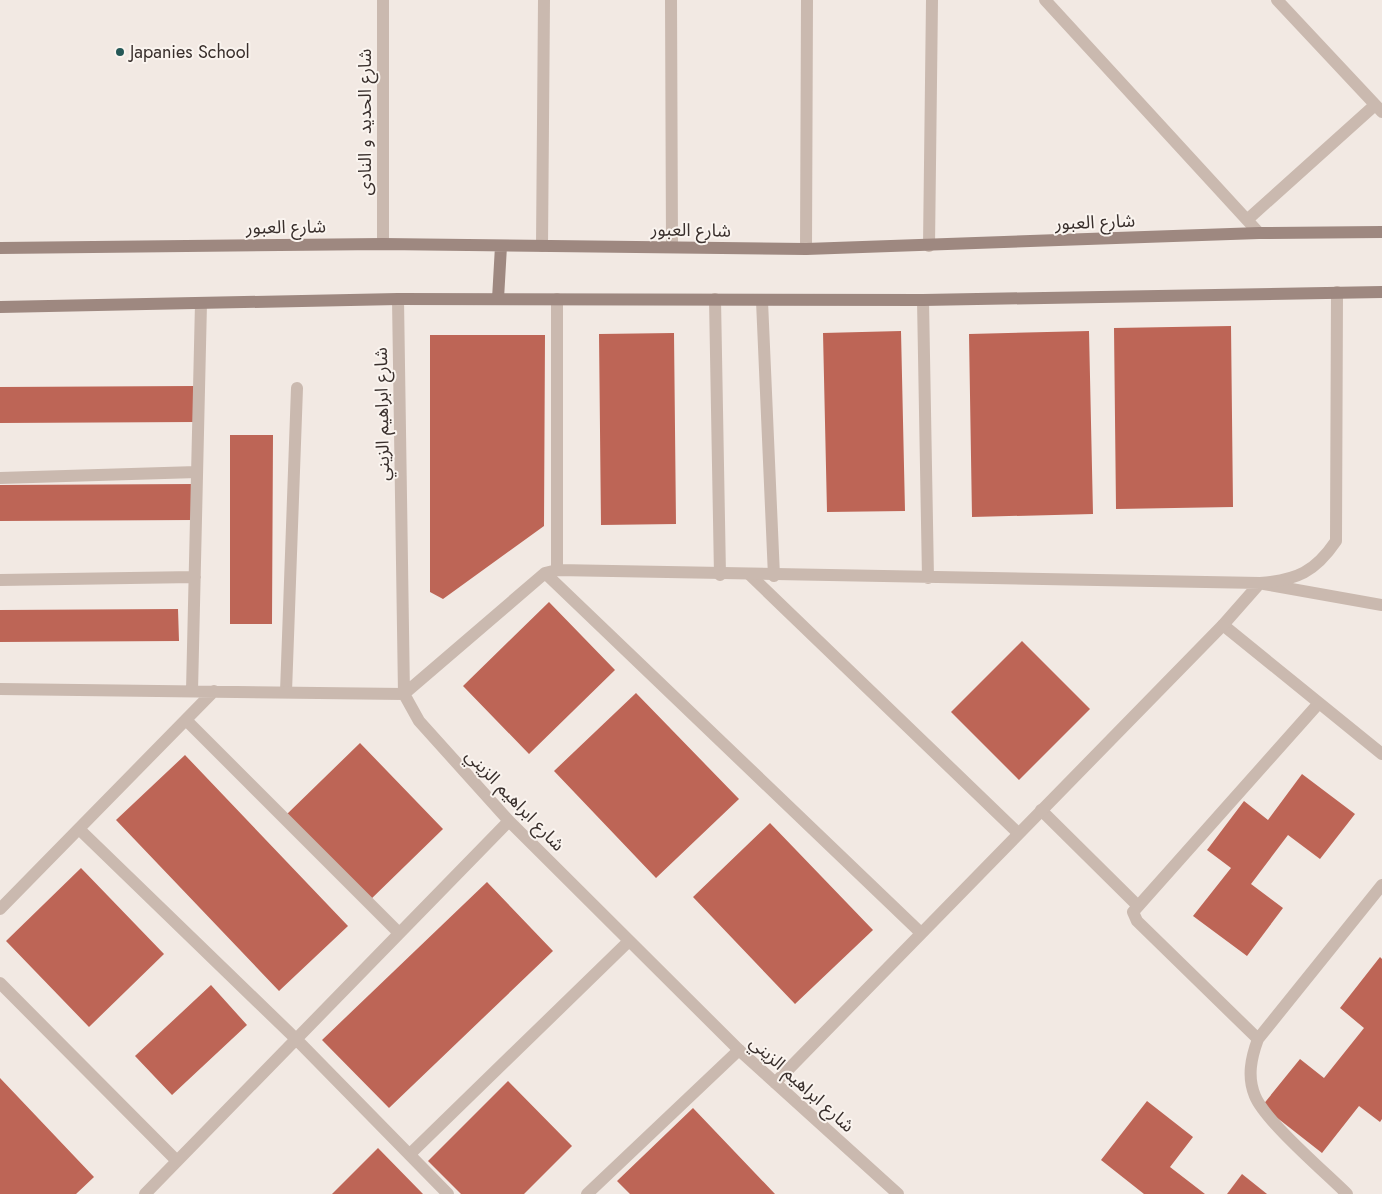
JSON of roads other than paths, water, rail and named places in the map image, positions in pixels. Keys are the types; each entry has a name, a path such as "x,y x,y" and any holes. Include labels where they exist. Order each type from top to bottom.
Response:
{"street":[{"name":"شارع الحديد و النادى","path":"383,0 383,244"},
{"path":"542,246 544,0"},
{"path":"671,0 672,246"},
{"path":"806,249 807,0"},
{"path":"929,246 932,0"},
{"path":"1045,0 1259,233"},
{"path":"1247,220 1378,109 1277,0"},
{"name":"شارع العبور","path":"0,248 383,244 806,249 1259,233 1382,232"},
{"path":"498,299 501,246"},
{"path":"0,690 404,694 551,572 1260,583 1283,581 1304,574 1323,560 1336,541 1337,292"},
{"path":"0,307 398,299 923,300 1382,292"},
{"name":"شارع ابراهيم الزيني","path":"398,299 404,694 419,722 509,821 739,1050 898,1194"},
{"path":"557,299 551,572 921,932"},
{"path":"715,299 720,575"},
{"path":"923,300 928,578"},
{"path":"762,301 774,576"},
{"path":"192,692 201,303"},
{"path":"286,692 297,388"},
{"path":"0,478 197,472"},
{"path":"750,575 1018,833"},
{"path":"0,580 195,577"},
{"path":"1260,583 1382,605"},
{"path":"775,1083 1223,625 1260,583"},
{"path":"1223,625 1382,754"},
{"path":"0,909 214,691"},
{"path":"1258,1039 1136,921 1134,912 1319,703"},
{"path":"186,720 399,933"},
{"path":"1041,810 1138,906"},
{"path":"145,1194 509,821"},
{"path":"79,829 296,1039 448,1194"},
{"path":"1347,1194 1265,1113 1255,1096 1250,1077 1251,1058 1258,1039 1382,885"},
{"path":"410,1154 629,940"},
{"path":"0,984 177,1161"},
{"path":"588,1194 739,1050"}],"place":[{"name":"Japanies School","path":"120,52"}]}
